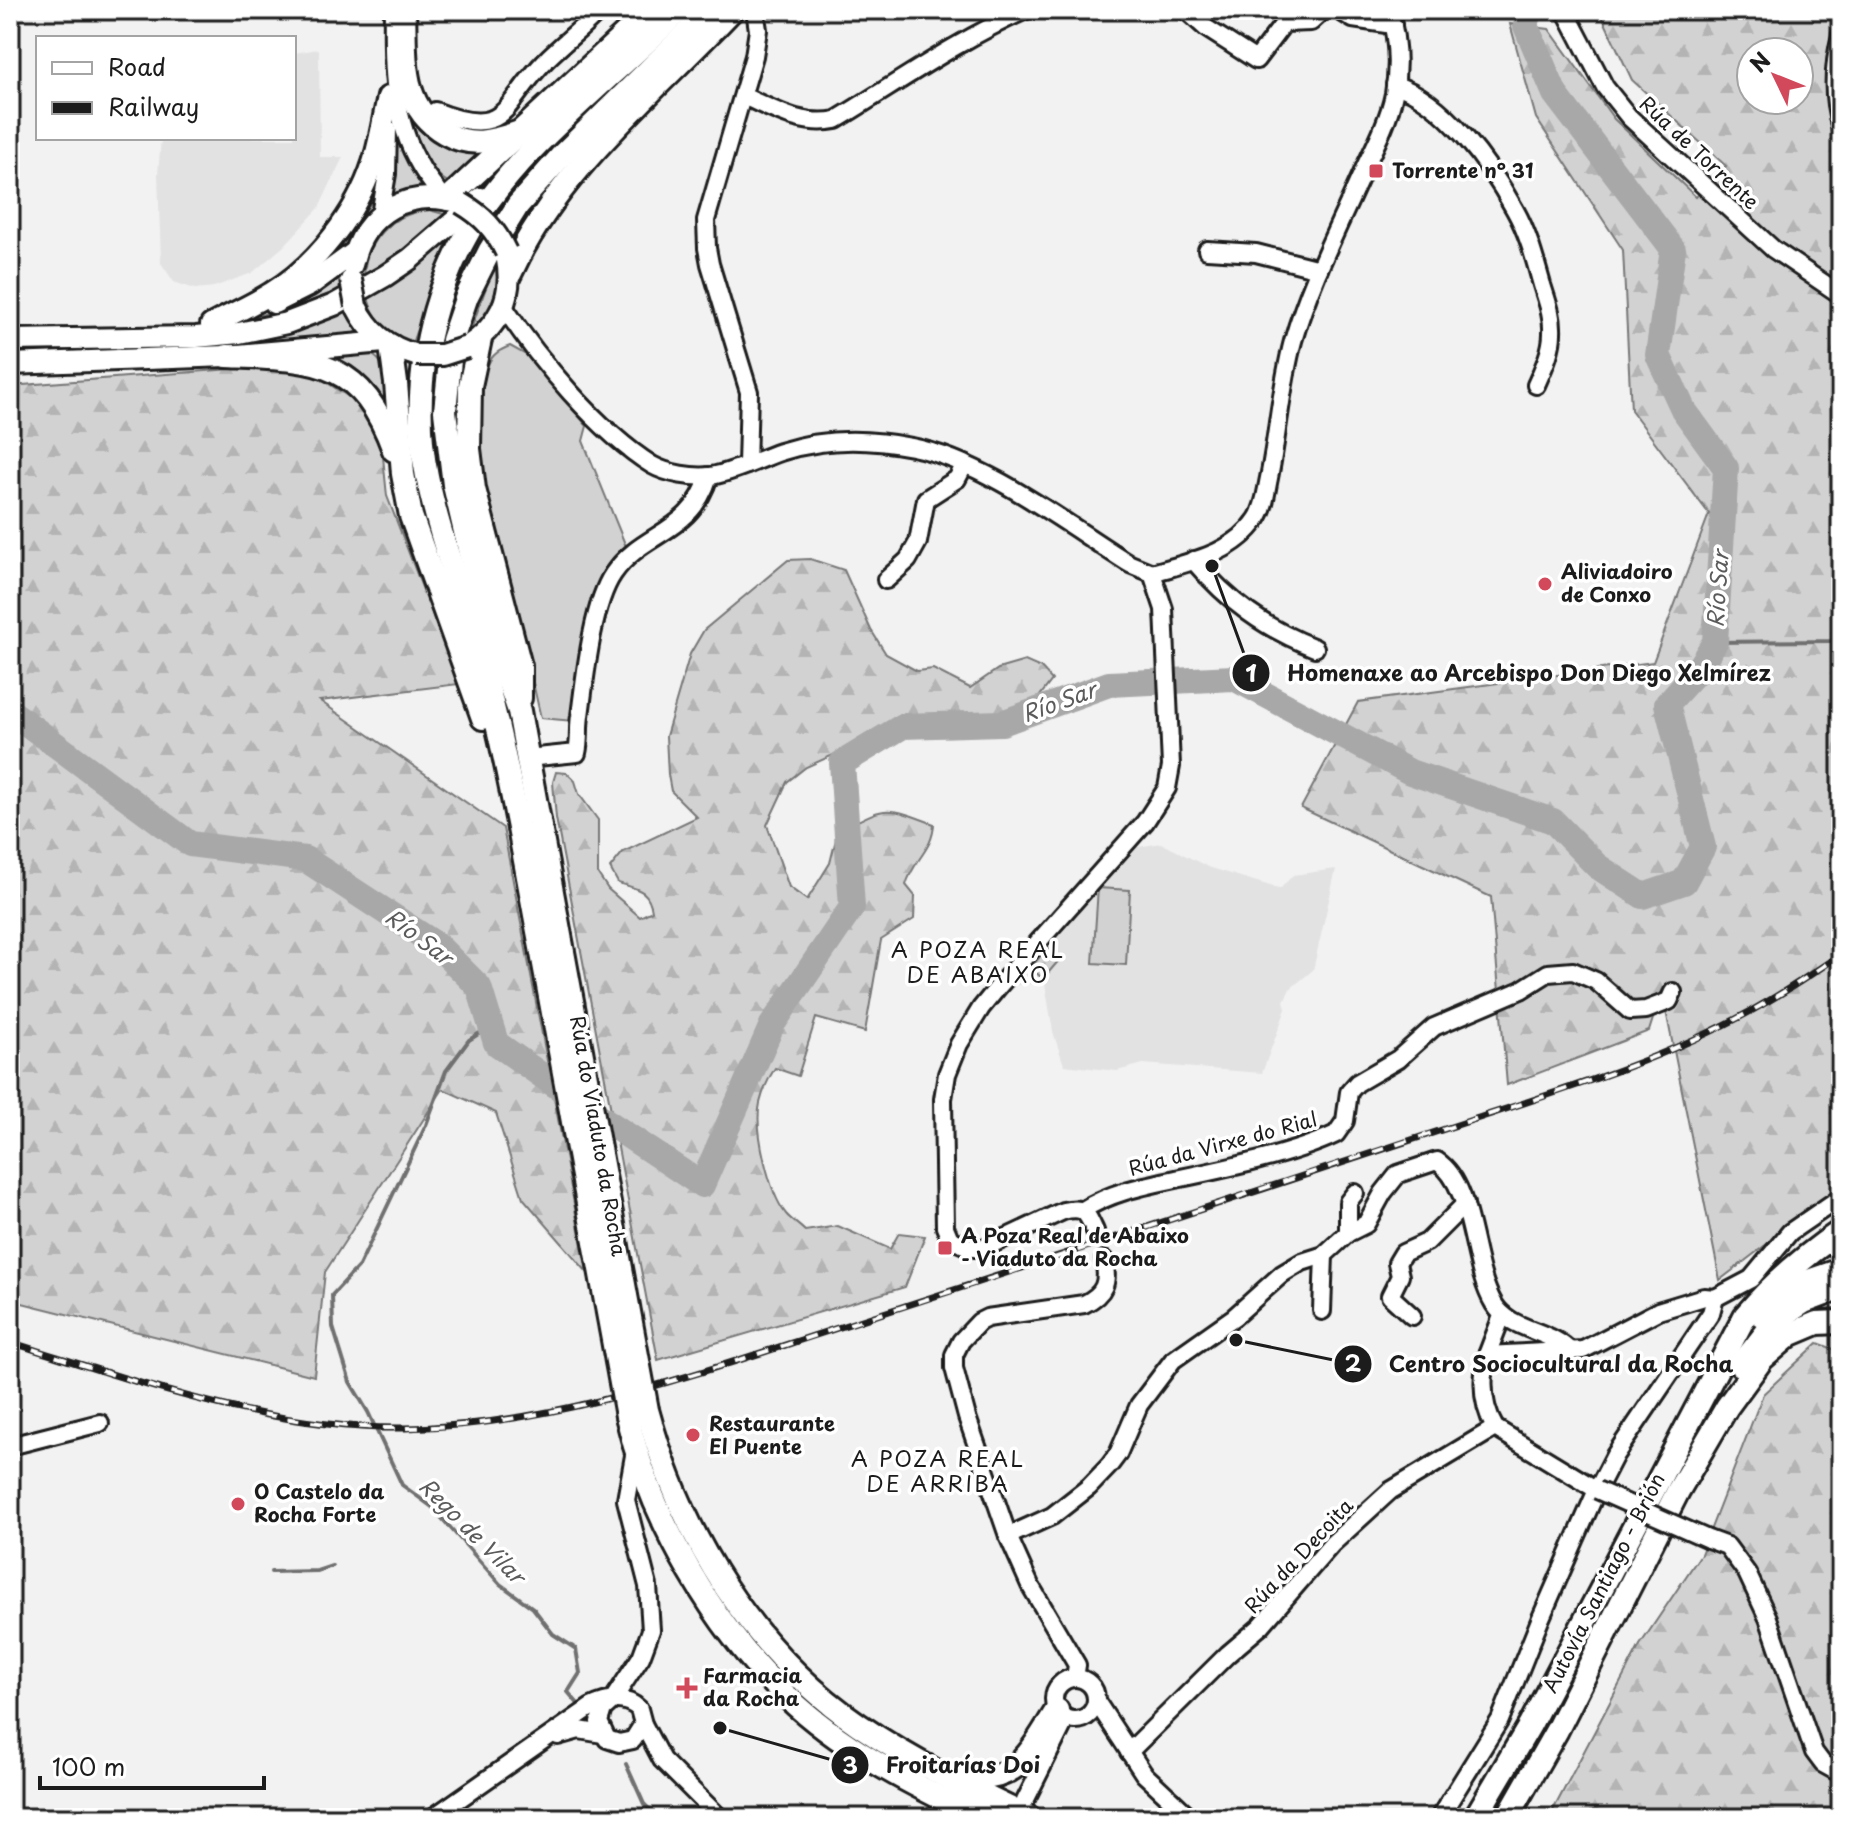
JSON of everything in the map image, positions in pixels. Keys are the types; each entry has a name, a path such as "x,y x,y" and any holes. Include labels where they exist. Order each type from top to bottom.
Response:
{"highway":[{"path":"404,10 411,94 427,120 452,137 478,143 522,132"},
{"path":"450,200 651,10"},
{"name":"Rúa do Viaduto da Rocha","path":"529,824 511,786 478,650 444,546 426,473 420,403 429,331 470,229 507,180 539,144 679,10"},
{"name":"Rúa do Viaduto da Rocha","path":"710,10 539,180 518,205 497,239 467,296 452,340 445,411 454,485 470,553 519,711 527,758 529,824 637,1413 635,1450 648,1485 682,1556 723,1622 796,1705 859,1752 912,1785 982,1818"},
{"path":"508,263 568,181 732,10"},
{"path":"478,339 470,386 469,449 474,489 520,666 522,686 519,711"},
{"path":"387,344 396,383 403,474 411,516 474,696 511,786"},
{"path":"227,356 314,363 347,378 373,403 403,474"},
{"name":"Autovía Santiago - Brión","path":"1475,1818 1530,1725 1745,1316 1794,1264 1841,1231"},
{"path":"1729,1346 1779,1300 1803,1283 1841,1270"},
{"path":"1678,1491 1693,1452 1739,1367 1776,1320 1804,1302 1841,1288"},
{"path":"1678,1491 1727,1407 1762,1359 1791,1334 1817,1323 1841,1322"},
{"name":"Rúa do Viaduto da Rocha","path":"637,1413 700,1547 748,1618 781,1658 860,1726 930,1770 1027,1809"},
{"name":"Autovía Santiago - Brión","path":"1507,1818 1557,1730 1678,1491"},
{"path":"930,1770 976,1780 1001,1776 1027,1756 1062,1714"}],"main road":[{"path":"211,325 273,292 309,263 329,241 363,187 372,166 388,97"},
{"path":"10,340 196,337 287,323 334,305 374,283 410,259 475,202 507,180"},
{"path":"10,364 227,356 387,344 416,355 442,355 478,339 504,307 508,263 496,232 480,215 450,200 415,199 380,215 369,226 355,252 351,280 356,306 363,319 387,344"},
{"path":"151,337 240,317 287,298 355,252"}],"street":[{"path":"380,215 387,174 393,10"},
{"path":"435,111 473,123 486,122 499,115 511,106 545,61 575,37 600,10"},
{"path":"747,465 749,392 710,264 706,220 743,96 758,30 755,10"},
{"path":"743,96 800,120 819,123 836,120 938,55 987,27 1026,10"},
{"path":"1186,10 1206,28 1256,60 1284,23 1311,22 1324,10"},
{"path":"504,307 526,338 597,419 642,457 665,471 709,476 799,447 857,440 913,447 983,472 1130,564 1152,573 1193,560 1233,543 1260,514 1293,343 1319,269 1384,126 1395,85 1397,48 1391,17 1353,19 1338,10"},
{"name":"Rúa de Torrente","path":"1562,10 1605,87 1629,117 1773,249 1841,295"},
{"path":"1841,35 1835,60 1841,129"},
{"path":"392,52 396,100 404,129 421,168 450,200"},
{"path":"1395,85 1415,92 1434,105 1482,159 1516,212 1534,255 1551,317 1549,353 1536,385"},
{"path":"1207,250 1256,253 1319,269"},
{"path":"478,339 509,332 526,338"},
{"path":"886,580 908,560 918,542 926,499 957,479 965,464"},
{"path":"527,758 577,753 587,671 605,588 624,561 694,509 709,476"},
{"path":"1193,560 1220,591 1246,613 1315,648"},
{"path":"1095,1231 1083,1210 1063,1211 984,1248 971,1248 950,1239 945,1227 945,1087 952,1058 981,1008 1160,802 1170,777 1167,641 1163,601 1152,573"},
{"name":"Rúa da Virxe do Rial","path":"1083,1210 1111,1195 1231,1167 1336,1134 1345,1121 1349,1092 1357,1083 1398,1059 1434,1027 1521,990 1548,973 1573,971 1596,981 1630,1011 1646,1010 1669,1001 1673,992"},
{"path":"1008,1536 1052,1516 1089,1487 1109,1466 1118,1454 1139,1405 1173,1360 1234,1317 1282,1274 1302,1262 1324,1255 1348,1233 1366,1224 1398,1174 1437,1161 1449,1170 1465,1204 1485,1286 1502,1316 1561,1341 1571,1352"},
{"path":"1348,1233 1348,1202 1355,1193"},
{"path":"1487,1355 1583,1350 1658,1311 1704,1297 1715,1298 1751,1279 1790,1232 1841,1197"},
{"path":"1412,1316 1390,1296 1400,1276 1397,1263 1403,1253 1427,1242 1465,1204"},
{"path":"1322,1311 1324,1255"},
{"path":"1075,1678 1077,1665 1030,1585 1008,1536 967,1417 954,1368 954,1355 966,1334 987,1318 1084,1304 1093,1300 1105,1286 1104,1260"},
{"path":"1439,1818 1500,1720 1540,1620 1615,1455 1711,1313 1715,1298"},
{"path":"1502,1316 1482,1375 1485,1404 1495,1428 1597,1490 1727,1546 1747,1573 1768,1618 1814,1752 1823,1764 1841,1774"},
{"path":"10,1446 100,1423"},
{"name":"Rúa da Decoita","path":"1129,1752 1228,1654 1261,1626 1332,1544 1390,1491 1495,1428"},
{"path":"603,1734 600,1716 641,1657 651,1630 648,1586 626,1500 635,1450"},
{"path":"1075,1678 1088,1682 1096,1694 1096,1701 1087,1717 1076,1721 1062,1714 1054,1696 1061,1683 1075,1678"},
{"path":"432,1818 591,1707 627,1700 639,1709 643,1724 662,1760 720,1818"},
{"path":"1096,1701 1152,1783 1188,1816"},
{"path":"1027,1809 1062,1714"},
{"path":"627,1743 638,1735 643,1724"},
{"path":"538,1745 571,1731 603,1734 613,1742 627,1743 662,1760"}],"shaded area":[{"path":"319,49 320,157 343,157 319,208 284,246 252,273 214,287 195,289 174,282 161,263 158,174 161,140 296,140 296,53"},
{"path":"1161,843 1208,867 1280,889 1293,875 1336,869 1313,970 1290,989 1284,1001 1286,1009 1262,1073 1143,1064 1117,1071 1064,1065 1053,1032 1045,983 1014,985 1133,848"}],"green space":[{"path":"1599,10 1841,10 1841,1187 1720,1280 1662,991 1649,1031 1507,1085 1491,897 1301,808 1358,702 1653,662 1709,514 1631,410 1623,250 1536,118 1510,24 1549,29 1614,119 1696,197 1726,166 1632,80"},
{"path":"412,114 490,149 449,183 434,170 424,153 412,124"},
{"path":"395,129 421,186 394,194"},
{"path":"381,146 378,192 342,252 294,284"},
{"path":"429,210 451,216 364,281 368,254 382,232 402,217"},
{"path":"450,238 412,343 384,326 374,314 368,298"},
{"path":"495,263 495,292 483,317 470,332"},
{"path":"339,279 342,293 290,314 210,329 264,314"},
{"path":"345,306 358,332 326,339 221,345 286,330"},
{"path":"510,346 530,357 587,426 583,441 627,549 613,563 593,600 583,643 573,721 541,718 488,496 479,423 481,391 492,358"},
{"path":"326,355 373,355 383,367 389,413 369,387 324,358"},
{"path":"258,367 317,376 358,403 376,430 383,457 387,496 459,684 320,701 503,828 587,1272 523,1198 496,1113 443,1089 325,1272 314,1376 10,1300 10,386"},
{"path":"810,559 844,570 871,630 886,654 917,671 933,669 970,688 998,669 1025,661 1041,668 1052,680 1029,710 997,718 940,718 905,723 806,767 787,782 767,825 789,887 807,900 830,863 838,831 884,811 904,813 934,824 927,848 906,885 915,896 914,919 881,940 865,1032 816,1018 798,1076 775,1068 768,1081 761,1099 759,1128 769,1177 786,1214 805,1231 838,1226 890,1249 899,1233 925,1236 905,1287 658,1360 556,818 553,782 556,772 567,773 598,820 598,874 608,889 640,917 652,911 645,894 618,883 610,868 623,852 697,817 671,791 666,736 690,654 704,630 788,560"},
{"path":"1098,888 1130,890 1126,965 1093,963"},
{"path":"1047,948 1060,959 1043,979 1031,968"},
{"path":"1818,1343 1841,1352 1841,1818 1549,1818 1640,1645 1701,1554 1763,1394"}],"waterway":[{"name":"Río Sar","path":"10,711 190,844 305,859 438,946 479,987 496,1043 702,1185 772,1025 852,907 842,763 903,726 1002,723 1109,684 1234,678 1410,772 1553,821 1597,866 1643,896 1684,882 1703,847 1667,704 1696,672 1715,642 1726,468 1683,409 1658,355 1673,249 1555,94 1526,26 1530,10"},
{"path":"1715,642 1831,641 1841,634"},
{"name":"Rego de Vilar","path":"491,1026 469,1040 446,1071 426,1125 359,1266 332,1295 333,1327 350,1382 368,1412 402,1485 432,1507 500,1584 533,1608 553,1634 576,1649 580,1673 568,1692 579,1705"},
{"path":"271,1572 317,1571 332,1566"},
{"path":"626,1764 644,1804 658,1818"}],"tunnel":[{"path":"1095,1231 1104,1260"}],"railway":[{"path":"10,1342 204,1401 304,1421 354,1427 405,1428 511,1419 563,1409 717,1367 1579,1085 1718,1028 1774,998 1841,954"}],"place":[{"name":"Torrente n° 31","path":"1376,171"},
{"name":"Homenaxe ao Arcebispo Don Diego Xelmírez","path":"1212,566"},
{"name":"Aliviadoiro de Conxo","path":"1545,584"},
{"name":"A Poza Real de Abaixo - Viaduto da Rocha","path":"945,1248"},
{"name":"Centro Sociocultural da Rocha","path":"1236,1340"},
{"name":"Restaurante El Puente","path":"693,1435"},
{"name":"O Castelo da Rocha Forte","path":"238,1504"},
{"name":"Farmacia da Rocha","path":"687,1688"},
{"name":"Froitarías Doi","path":"720,1728"}],"district":[{"name":"A POZA REAL DE ABAIXO","path":"978,962"},
{"name":"A POZA REAL DE ARRIBA","path":"938,1472"}]}
